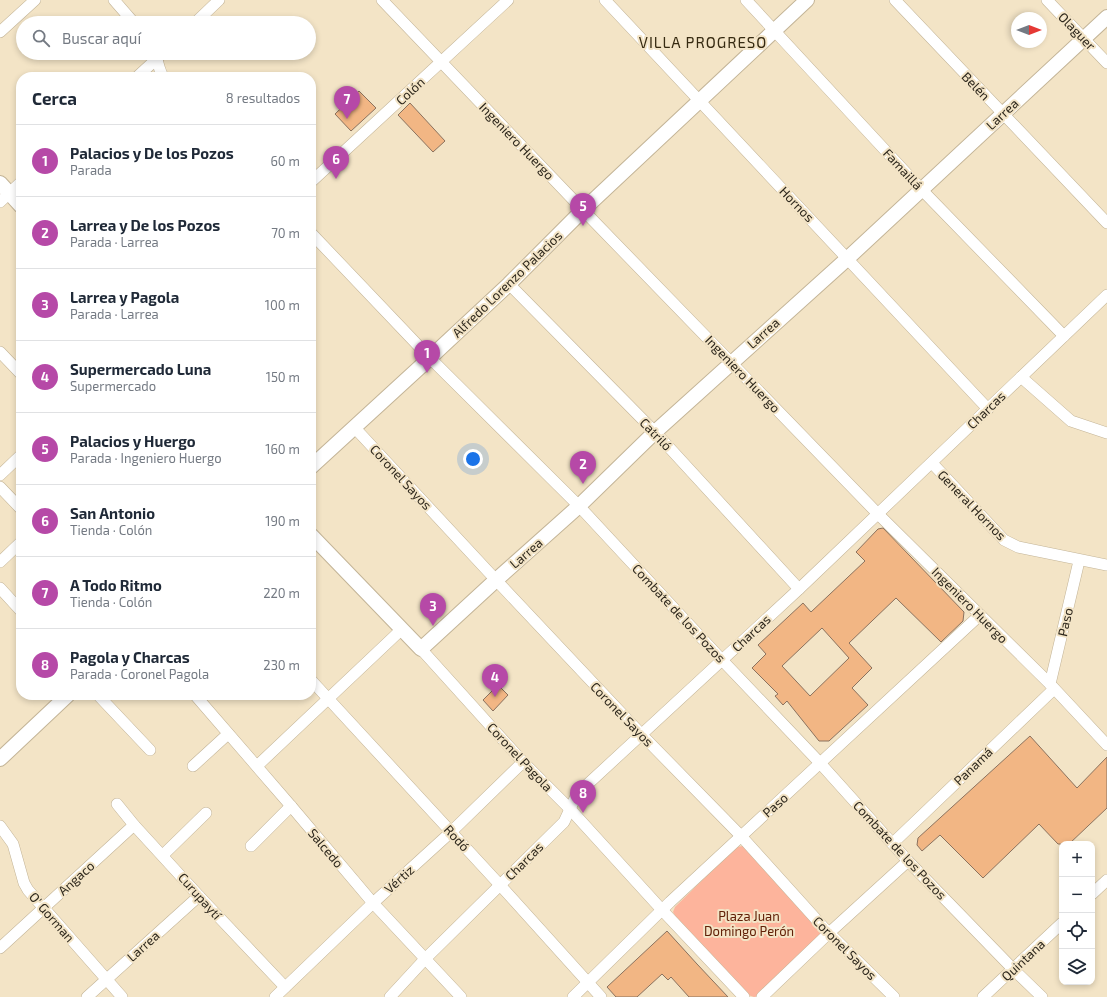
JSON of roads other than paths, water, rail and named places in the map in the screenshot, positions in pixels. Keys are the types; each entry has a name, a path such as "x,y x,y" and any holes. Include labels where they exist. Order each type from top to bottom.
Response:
{"street":[{"path":"18,16 35,0"},
{"path":"114,0 128,16"},
{"path":"202,16 219,0"},
{"name":"Ingeniero Huergo","path":"382,0 878,514 1052,687 1107,745"},
{"name":"Colón","path":"316,177 508,0"},
{"name":"Hornos","path":"605,0 988,409"},
{"name":"Famaillá","path":"746,0 921,189 1064,336"},
{"name":"Alfredo Lorenzo Palacios","path":"316,462 430,358 583,210 807,0"},
{"name":"Belén","path":"895,0 1107,223"},
{"name":"Olaguer","path":"1047,0 1107,63"},
{"path":"0,32 16,17"},
{"name":"Larrea","path":"420,649 579,506 655,432 848,258 1107,17"},
{"path":"142,72 153,60"},
{"path":"159,60 163,72"},
{"path":"16,185 3,193 16,202"},
{"name":"Combate de los Pozos","path":"316,237 430,358 579,506 820,763 893,842 908,861 1042,997"},
{"name":"Catriló","path":"508,284 655,432 799,589"},
{"name":"Charcas","path":"390,997 425,959 564,822 577,794 799,589 1107,295"},
{"path":"0,352 16,369"},
{"path":"1022,377 1071,422 1107,433"},
{"name":"Coronel Sayos","path":"354,427 642,735 741,836 829,933 894,997"},
{"path":"0,475 16,460"},
{"name":"General Hornos","path":"932,463 1004,540 1018,547 1079,561 1107,565"},
{"path":"0,487 16,504"},
{"name":"Coronel Pagola","path":"316,540 402,629 744,997"},
{"path":"0,562 16,547"},
{"name":"Paso","path":"1052,687 1079,561"},
{"path":"0,588 16,606"},
{"name":"Paso","path":"573,997 662,910 980,615"},
{"path":"257,766 402,629"},
{"name":"Rodó","path":"316,685 601,997"},
{"name":"Panamá","path":"893,842 1052,687"},
{"path":"0,759 63,700"},
{"path":"103,700 150,750"},
{"name":"Salcedo","path":"199,700 373,903 461,997"},
{"path":"193,766 228,734"},
{"name":"Vértiz","path":"275,997 524,762"},
{"name":"Curupaytí","path":"117,804 134,825 199,896 285,987"},
{"path":"251,846 291,806"},
{"path":"163,855 206,813"},
{"name":"Angaco","path":"0,948 134,825"},
{"name":"O' Gorman","path":"0,826 8,835 13,844 24,883 28,890 122,997"},
{"path":"762,997 908,861"},
{"path":"1095,891 1107,880"},
{"name":"Larrea","path":"87,997 199,896"},
{"name":"Quintana","path":"983,997 1059,926"}],"place":[{"name":"A Todo Ritmo","path":"347,119"},
{"name":"San Antonio","path":"336,179"},
{"name":"Palacios y Huergo","path":"583,226"},
{"name":"Palacios y De los Pozos","path":"427,373"},
{"name":"Larrea y De los Pozos","path":"583,484"},
{"name":"Larrea y Pagola","path":"433,626"},
{"name":"Supermercado Luna","path":"495,697"},
{"name":"Pagola y Charcas","path":"583,813"}],"district":[{"name":"VILLA PROGRESO","path":"703,42"}],"park label":[{"name":"Plaza Juan Domingo Perón","path":"749,924"}]}
